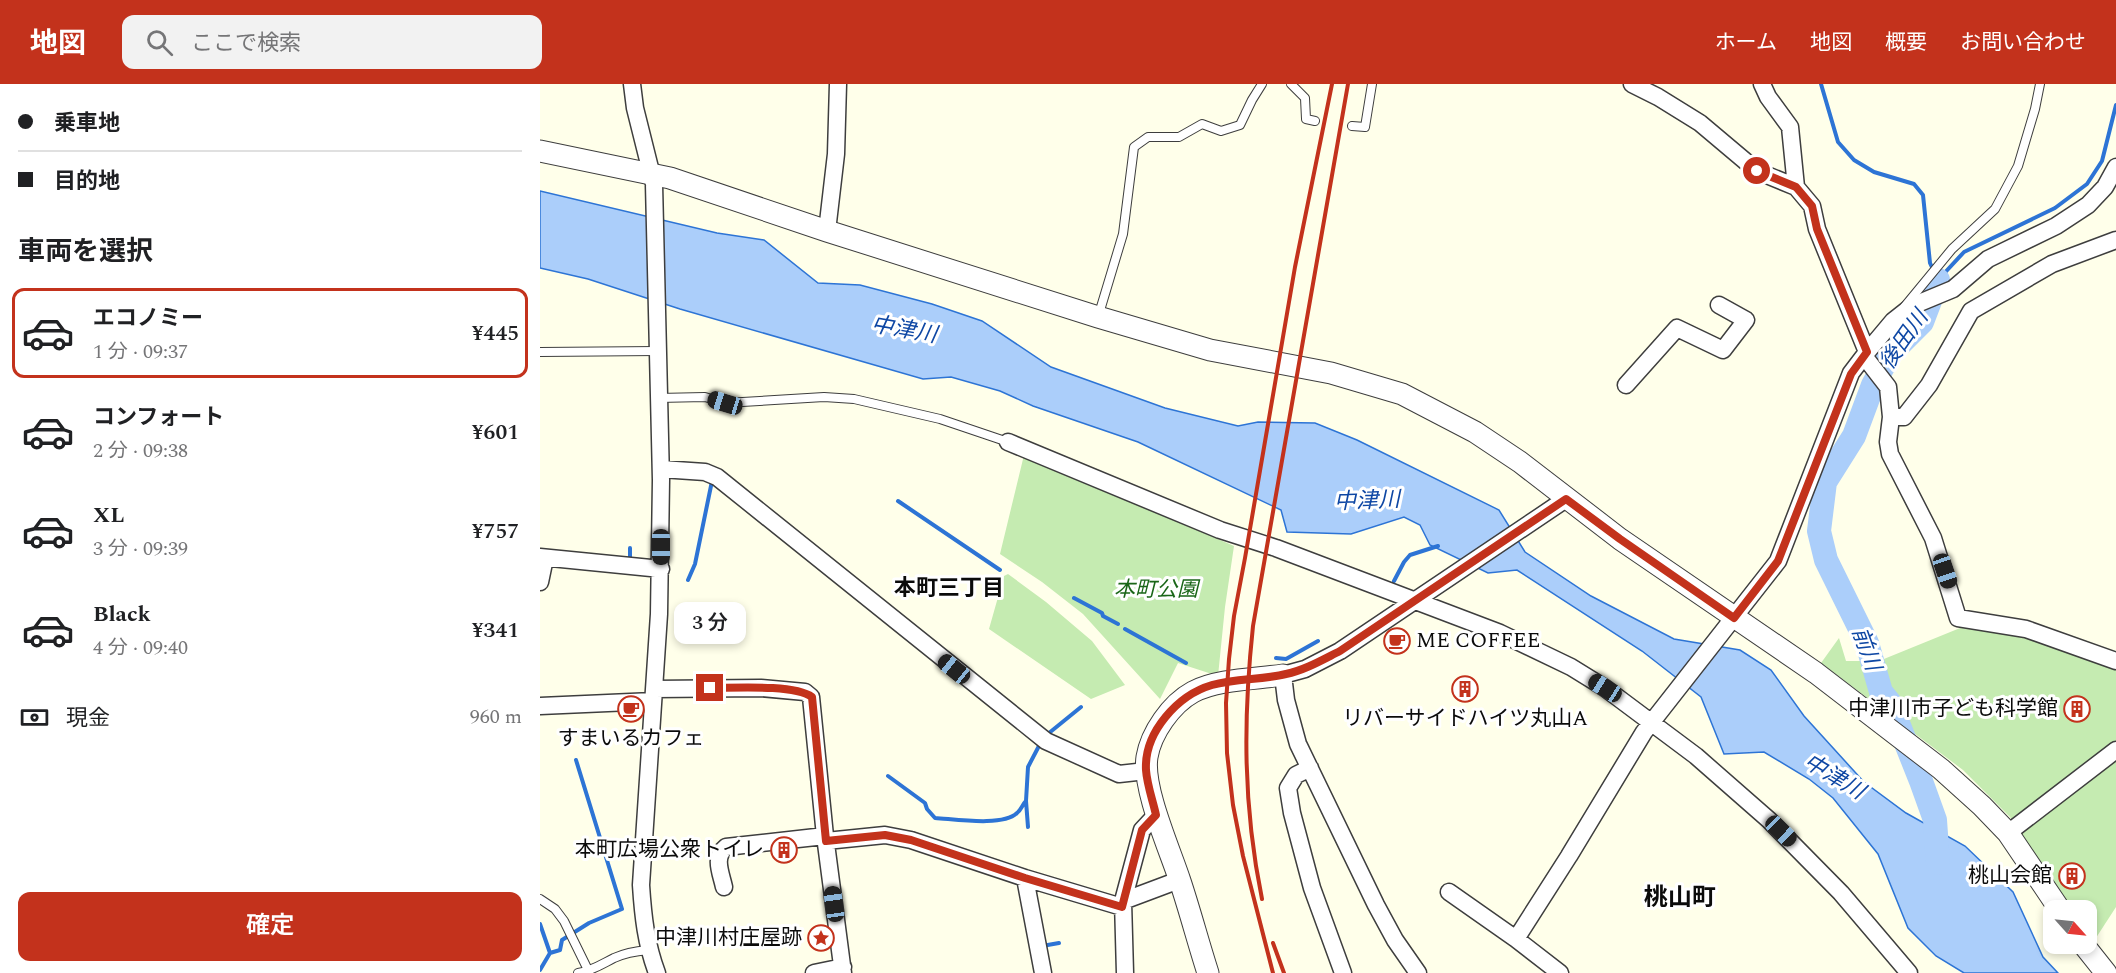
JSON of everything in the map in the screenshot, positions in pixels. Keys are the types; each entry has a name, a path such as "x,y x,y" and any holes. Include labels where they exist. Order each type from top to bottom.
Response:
{"street":[{"path":"632,84 635,108 653,179 658,315 661,569 641,885 643,922 648,950 657,973"},
{"path":"826,231 836,154 838,84"},
{"path":"1632,84 1700,123 1757,171 1796,187 1812,206 1817,229 1867,356 1888,387 1891,417 1887,442 1890,454 1933,538 1959,618 2026,629 2116,661"},
{"path":"1762,84 1768,97 1790,127 1796,187"},
{"path":"540,151 653,179 670,178 826,231 1210,350 1331,373 1393,391 1475,432 1520,462 1559,504 1620,539 1730,622 1816,673 1866,711 1941,769 1982,806 2008,833 2053,900"},
{"path":"1516,939 1627,758 1654,719 1778,561 1851,374 1893,321 1912,306 1953,289 1988,259 2056,226 2088,205 2105,187 2116,167"},
{"path":"1891,417 1904,417 1929,385 1971,311 2052,264 2116,240"},
{"path":"1626,385 1677,328 1723,350 1746,320 1719,304"},
{"path":"1008,442 1220,530 1276,548 1500,633 1571,667 1654,719 1790,840 1841,892 1909,973"},
{"path":"661,469 705,472 717,477 1046,741 1119,774 1146,771"},
{"path":"1208,973 1156,815 1146,771 1153,736 1177,704 1194,691 1215,684 1283,675 1305,669 1340,651 1559,504"},
{"path":"540,582 543,557 661,569"},
{"path":"1283,675 1290,719 1298,744 1376,905 1395,940 1418,973"},
{"path":"540,706 762,688 805,692 812,697 826,839 843,970 814,973"},
{"path":"2008,833 2116,750"},
{"path":"1310,768 1296,775 1288,788 1312,888 1343,973"},
{"path":"1125,973 1123,904 1142,830 1156,815"},
{"path":"724,887 718,860 720,852 726,847 885,835 926,844 942,852 1025,878 1123,904 1179,880"},
{"path":"1025,878 1043,973"},
{"path":"1449,892 1560,973"},
{"path":"2090,954 2106,973"}],"lane":[{"path":"1098,317 1123,234 1134,147 1148,137 1179,137 1202,124 1221,131 1240,125 1262,84"},
{"path":"1292,84 1305,98 1306,118 1315,121"},
{"path":"1352,126 1365,127 1372,84"},
{"path":"1893,321 1944,258 1995,209 2018,166 2040,84"},
{"path":"540,352 658,351"},
{"path":"658,398 705,397 725,403 824,397 854,399 940,419 1008,442"},
{"path":"540,898 555,909 572,933 589,972"},
{"path":"578,973 589,972 616,957 648,950"}],"green space":[{"name":"本町公園","path":"1024,455 1234,546 1218,676 1178,663 1160,699 1083,614 1042,582 1000,554"},
{"name":"本町公園","path":"1008,574 1046,602 1092,641 1125,685 1091,699 989,629 1004,576"},
{"path":"1965,626 2023,635 2116,664 2116,907 2097,936 2097,900 2064,900 2010,817 1963,770 1821,663 1839,638 1846,661 1879,661"}],"water":[{"name":"中津川","path":"540,191 717,233 764,240 818,283 860,285 932,304 982,321 1051,367 1165,408 1238,426 1258,422 1315,423 1357,440 1499,510 1525,552 1591,596 1674,639 1740,650 1771,670 1804,716 1864,782 1906,813 1965,846 2013,892 2043,957 2058,973 1964,973 1936,956 1908,928 1878,854 1833,798 1809,779 1764,752 1724,754 1701,697 1642,651 1517,570 1488,573 1430,545 1420,525 1404,517 1351,534 1287,532 1281,510 1138,442 1033,406 1000,391 951,377 923,379 680,309 588,279 540,268"}],"waterway":[{"name":"後田川","path":"1821,84 1838,142 1854,160 1874,172 1914,184 1923,195 1930,263 1938,280 1964,252 2055,208 2087,184 2102,161 2116,105"},
{"name":"前川","path":"1938,280 1922,322 1890,354 1873,385 1854,436 1825,482 1819,531 1826,560 1867,643 1881,692 1890,703 1935,820 1938,863"},
{"path":"688,580 695,564 712,481"},
{"path":"898,501 1000,570"},
{"path":"1394,581 1410,555 1438,546"},
{"path":"630,548 630,560"},
{"path":"1074,598 1118,624"},
{"path":"1125,629 1186,663"},
{"path":"1276,658 1286,659 1318,641"},
{"path":"1049,733 1081,707"},
{"path":"1028,827 1026,801 1028,767 1041,742"},
{"path":"540,924 550,953 560,950 562,940 589,923 622,909 576,760"},
{"path":"888,776 925,803 935,818 1001,820 1017,813 1026,801"},
{"path":"1042,946 1059,943"},
{"path":"540,970 550,953"}],"railway":[{"path":"1273,973 1243,856 1233,805 1227,753 1226,703 1234,616 1295,267 1332,84"},
{"path":"1262,899 1248,797 1246,729 1253,626 1348,84"},
{"path":"1273,943 1284,973"}],"place":[{"name":"ME COFFEE","path":"1397,641"},
{"name":"リバーサイドハイツ丸山A","path":"1465,689"},
{"name":"すまいるカフェ","path":"631,709"},
{"name":"中津川市子ども科学館","path":"2077,709"},
{"name":"本町広場公衆トイレ","path":"784,850"},
{"name":"桃山会館","path":"2072,876"},
{"name":"中津川村庄屋跡","path":"821,938"}],"district":[{"name":"本町三丁目","path":"949,588"},
{"name":"桃山町","path":"1680,898"}],"route":[{"path":"710,688 762,688 805,692 812,697 826,841 885,835 911,840 942,852 1122,907 1142,830 1156,815 1146,771 1147,757 1153,736 1177,704 1194,691 1215,684 1283,675 1305,669 1340,651 1566,499 1734,618 1778,561 1851,374 1867,352 1817,229 1812,206 1796,187 1757,171"}]}
